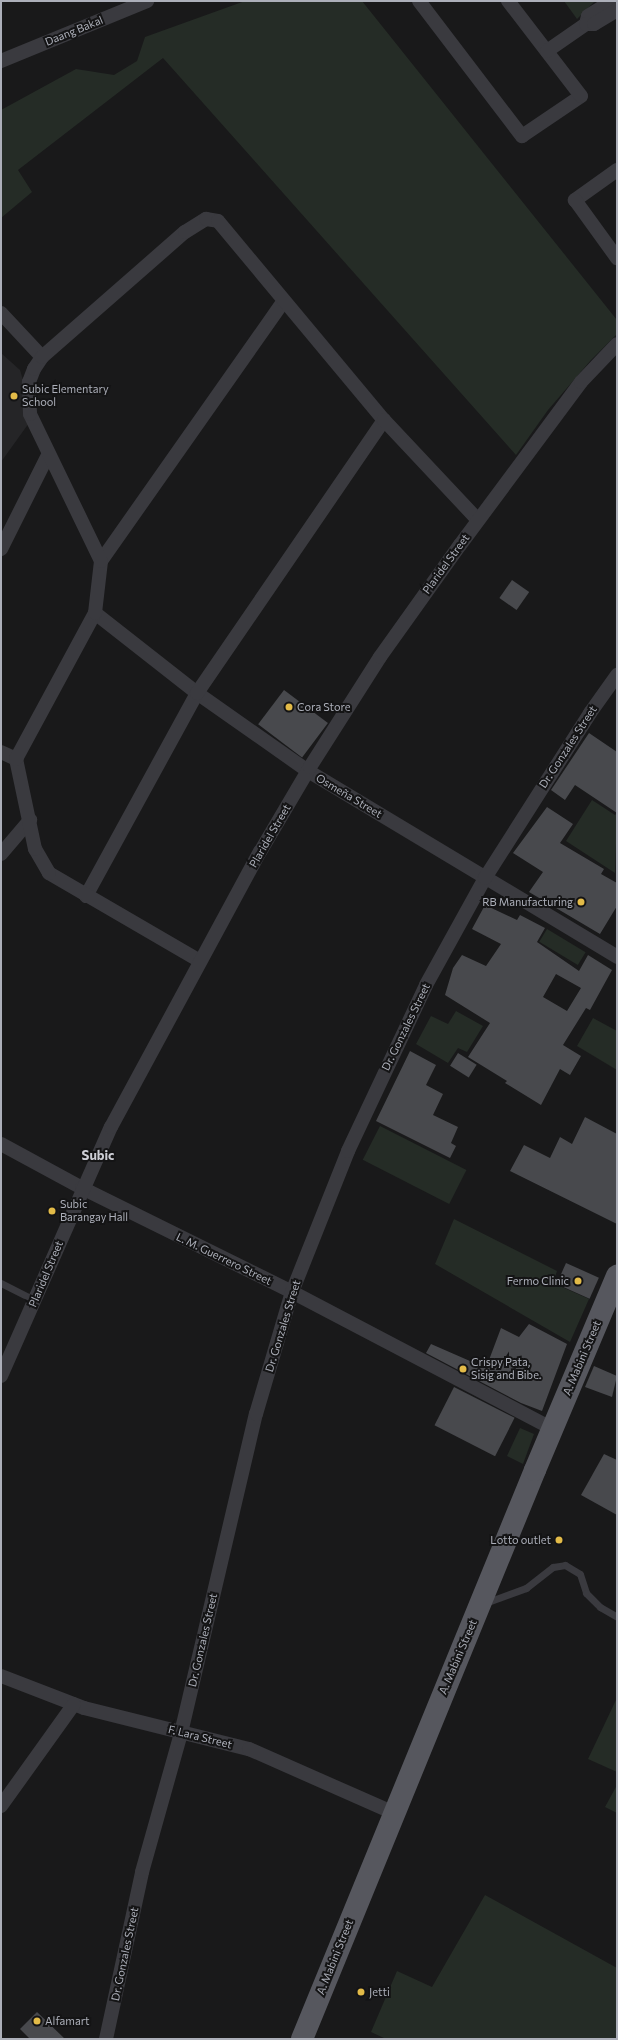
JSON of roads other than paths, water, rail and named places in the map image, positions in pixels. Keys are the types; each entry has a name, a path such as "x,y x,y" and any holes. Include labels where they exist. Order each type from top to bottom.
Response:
{"main road":[{"name":"A. Mabini Street","path":"302,2039 394,1813 617,1276"}],"street":[{"name":"Daang Bakal","path":"1,61 147,1"},
{"path":"419,1 522,136 581,96 508,1"},
{"path":"586,24 588,16 612,1"},
{"path":"547,51 586,24 594,24 617,10"},
{"path":"617,170 574,200 617,258"},
{"path":"101,561 48,455 30,414 29,382 42,357 185,232 206,219 218,222 283,302 384,420 478,520"},
{"path":"200,962 49,873 41,862 35,849 16,759 95,613 101,561 283,302"},
{"path":"1,313 42,357"},
{"name":"Plaridel Street","path":"1,1376 110,1127 200,962 308,771 380,657 478,520 580,382 617,344"},
{"path":"86,896 197,693 384,420"},
{"path":"1,549 48,455"},
{"name":"Osmeña Street","path":"95,613 197,693 308,771 617,957"},
{"name":"Dr. Gonzales Street","path":"106,2039 142,1872 181,1733 256,1414 292,1292 348,1151 426,985 485,878 590,713 617,675"},
{"path":"1,752 16,759"},
{"path":"1,854 30,820"},
{"name":"L. M. Guerrero Street","path":"1,1144 82,1188 292,1292 553,1429"},
{"name":"F. Lara Street","path":"1,1676 74,1704 181,1733 249,1748 394,1813"},
{"path":"1,1806 74,1704"}],"lane":[{"path":"1,1283 35,1300"},
{"path":"480,1605 526,1588 553,1567 565,1565 580,1574 586,1593 600,1607 617,1617"}],"place":[{"name":"Subic Elementary School","path":"14,396"},
{"name":"Cora Store","path":"289,707"},
{"name":"RB Manufacturing","path":"581,902"},
{"name":"Subic Barangay Hall","path":"52,1211"},
{"name":"Fermo Clinic","path":"578,1281"},
{"name":"Crispy Pata, Sisig and Bibe.","path":"463,1369"},
{"name":"Lotto outlet","path":"559,1540"},
{"name":"Jetti","path":"361,1992"},
{"name":"Alfamart","path":"37,2021"}],"district":[{"name":"Subic","path":"98,1155"}]}
